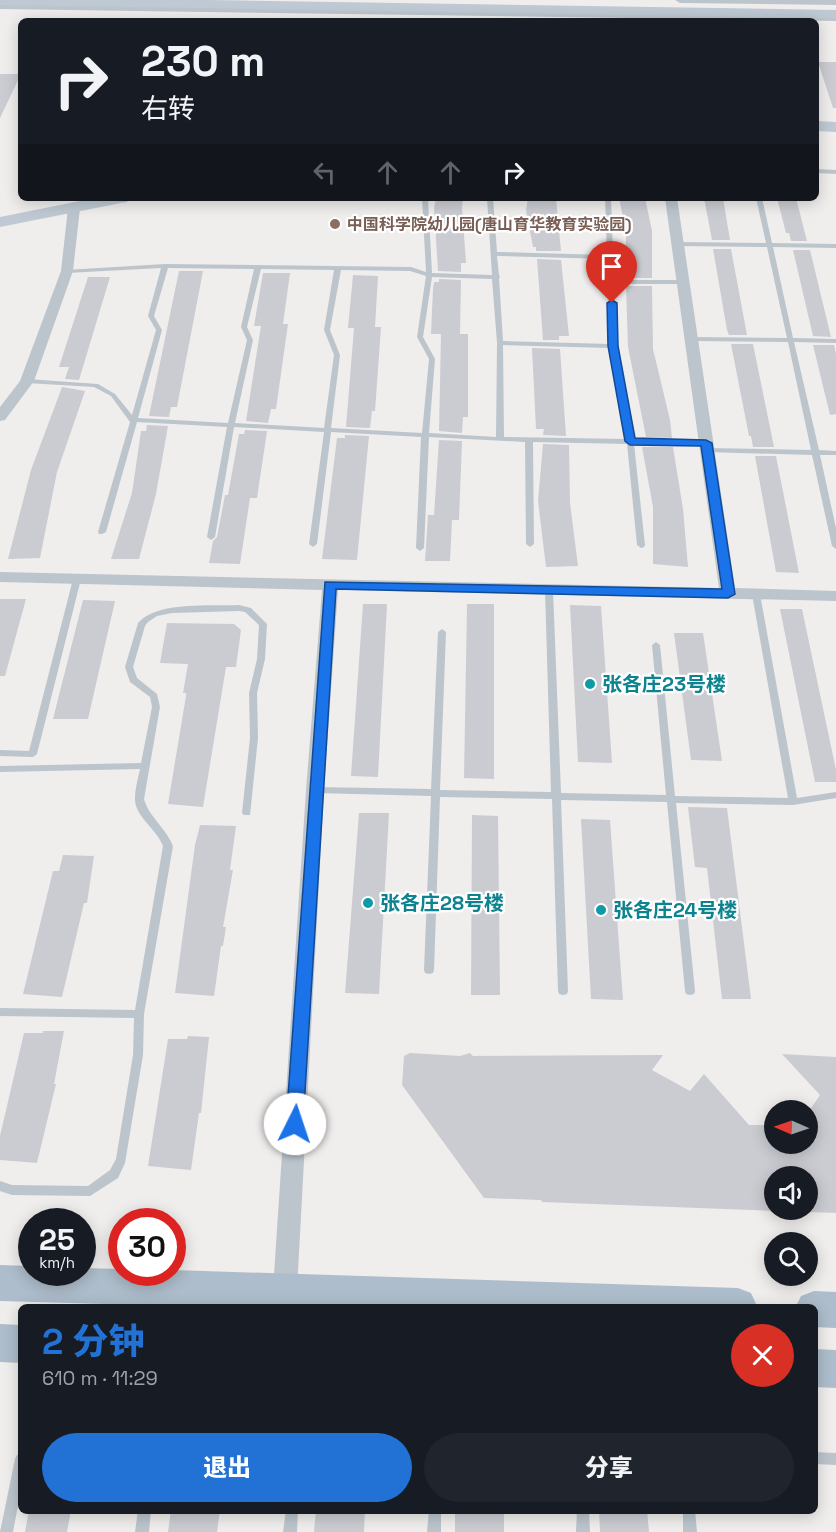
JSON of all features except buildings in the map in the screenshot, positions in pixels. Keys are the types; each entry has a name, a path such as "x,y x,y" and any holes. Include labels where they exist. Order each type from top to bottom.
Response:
{"main road":[{"path":"282,0 836,8"},
{"path":"0,1 331,13 836,16"},
{"path":"819,126 836,127"},
{"path":"0,222 107,201"},
{"path":"0,1283 681,1304"},
{"path":"818,1309 836,1310"},
{"path":"0,1343 18,1344"},
{"path":"818,1368 836,1369"}],"street":[{"path":"680,0 836,2"},
{"path":"0,6 331,13"},
{"path":"671,201 728,594"},
{"path":"0,417 27,381 67,271 74,208"},
{"path":"0,577 836,596"},
{"path":"285,1290 315,790 330,584"}],"lane":[{"path":"819,172 834,174"},
{"path":"420,548 425,435 432,359 420,337 429,275 426,201"},
{"path":"490,201 500,343 500,439"},
{"path":"608,201 613,346 630,441 641,545"},
{"path":"760,201 836,546"},
{"path":"677,244 836,246"},
{"path":"493,254 611,256"},
{"path":"67,271 165,266 411,269 429,275 497,278"},
{"path":"102,532 159,330 151,316 165,266"},
{"path":"211,537 231,425 250,340 244,327 258,267"},
{"path":"313,544 337,355 327,330 338,268"},
{"path":"612,282 683,282"},
{"path":"691,339 836,341"},
{"path":"500,343 613,346"},
{"path":"27,381 96,385 113,395 132,420 500,439 630,441 836,453"},
{"path":"529,440 530,544"},
{"path":"0,753 33,754 77,579"},
{"path":"549,590 554,796 563,991"},
{"path":"756,594 793,802"},
{"path":"0,1186 12,1190 90,1191 114,1173 121,1159 136,1066 139,1014 168,846 165,835 142,810 139,799 156,707 154,696 133,680 129,667 141,625 154,614 163,611 239,608 248,610 263,624 261,659 254,693 254,738 247,813"},
{"path":"429,970 442,632"},
{"path":"656,645 690,991"},
{"path":"0,769 145,766"},
{"path":"315,790 793,802 836,795"},
{"path":"0,1012 139,1014"},
{"path":"818,1458 836,1459"},
{"path":"6,1532 18,1474"},
{"path":"142,1532 144,1514"},
{"path":"290,1532 292,1514"},
{"path":"434,1532 435,1514"},
{"path":"583,1514 583,1532"},
{"path":"689,1514 690,1532"}],"place":[{"name":"中国科学院幼儿园(唐山育华教育实验园)","path":"335,224"},
{"name":"张各庄23号楼","path":"590,684"},
{"name":"张各庄28号楼","path":"368,903"},
{"name":"张各庄24号楼","path":"601,910"}],"route":[{"path":"295,1124 330,584 728,594 706,443 630,441 613,346 612,303"}]}
